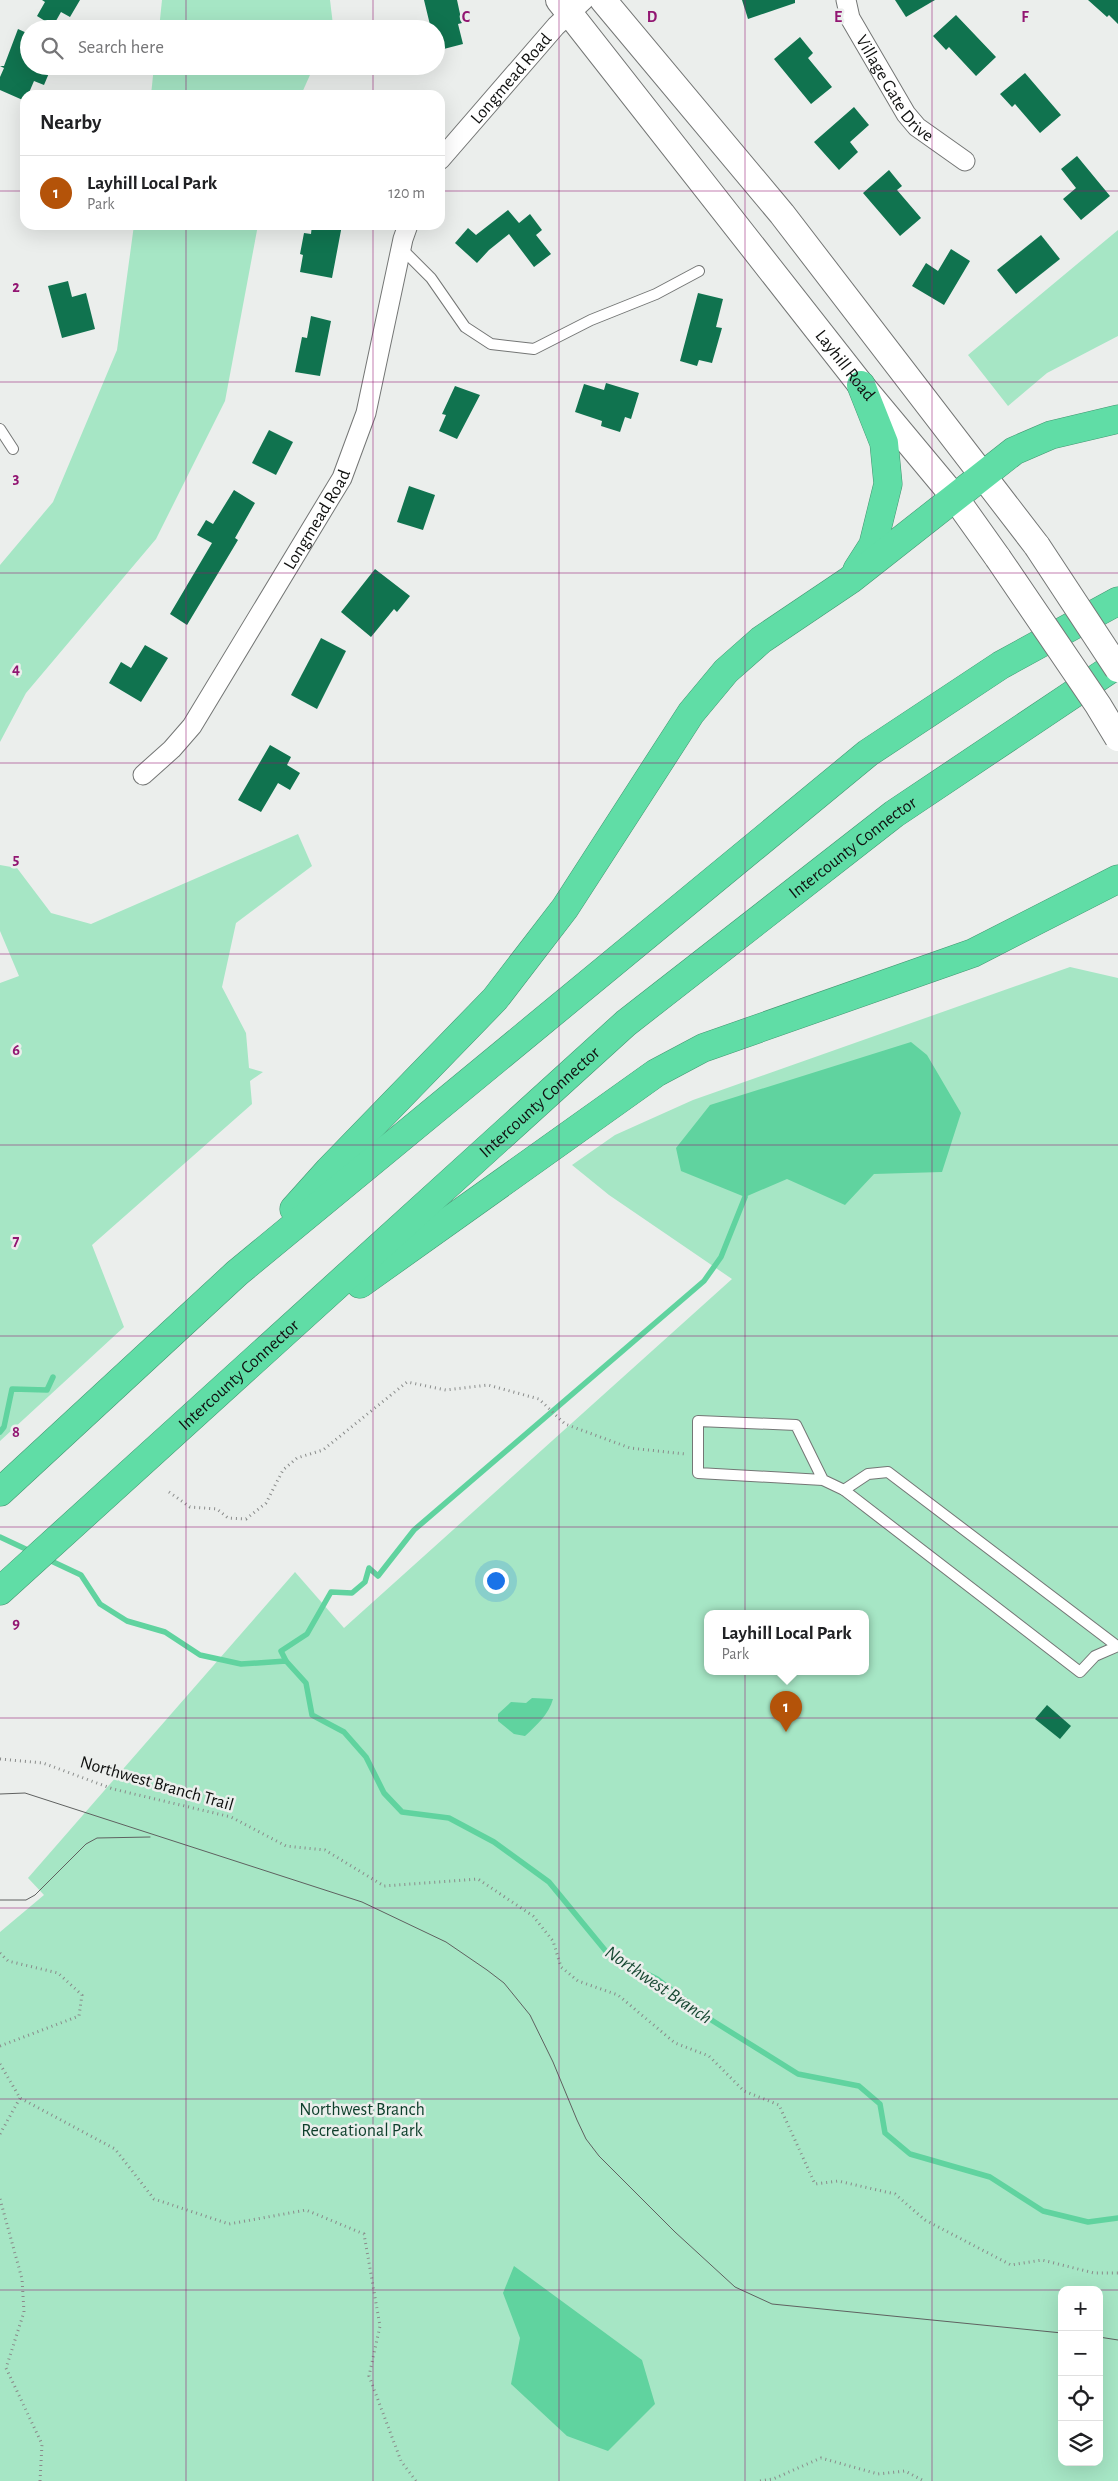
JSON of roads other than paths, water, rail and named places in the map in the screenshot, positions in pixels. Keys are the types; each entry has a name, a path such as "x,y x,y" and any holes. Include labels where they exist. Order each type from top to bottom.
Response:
{"highway":[{"path":"850,580 873,545 888,484 884,443 861,385"},
{"path":"237,1274 329,1170 495,999 565,908 691,713 726,671 761,640 850,580 956,499 1014,451 1051,435 1118,419"},
{"path":"0,1492 237,1274 868,753 1001,665 1118,601"},
{"name":"Intercounty Connector","path":"0,1590 626,1023 894,814 1118,664"},
{"path":"257,1358 656,1073 703,1048 973,953 1118,879"}],"main road":[{"path":"603,0 782,214 1037,546 1118,669"},
{"name":"Layhill Road","path":"570,4 861,385 956,499 1098,705 1118,738"}],"street":[{"name":"Village Gate Drive","path":"846,0 850,18 906,114 917,127 965,161"},
{"name":"Longmead Road","path":"445,154 570,4"},
{"name":"Longmead Road","path":"143,775 172,749 192,726 342,478 366,413 406,230"}],"lane":[{"path":"401,248 430,278 465,327 491,344 534,349 591,320 656,294 699,271"},
{"path":"0,429 13,449"},
{"path":"823,1480 796,1424 698,1421 698,1473 823,1480 844,1490 1080,1672 1095,1656 1117,1646 888,1472 868,1474 844,1490"}],"waterway":[{"path":"286,1661 281,1651 307,1634 331,1592 352,1593 365,1582 369,1568 378,1576 414,1530 704,1281 721,1257 745,1197"},
{"path":"0,1432 4,1427 12,1389 47,1390 53,1377"},
{"name":"Northwest Branch","path":"0,1537 32,1552"},
{"name":"Northwest Branch","path":"47,1559 81,1575 100,1604 127,1621 165,1632 200,1655 241,1664 286,1661 306,1683 312,1715 344,1732 366,1757 384,1793 402,1812 449,1818 494,1842 549,1882 609,1955 657,1979 713,2021 798,2074 859,2086 880,2104 885,2133 910,2154 990,2177 1043,2211 1088,2222 1118,2218"}],"tram line":[{"path":"0,1794 25,1793 362,1902 446,1942 504,1983 530,2015 553,2062 586,2139 599,2156 675,2232 735,2287 772,2304 1058,2333"},
{"path":"0,1900 26,1900 35,1895 86,1844 97,1838 150,1837"},
{"path":"1103,2338 1118,2340"}],"place":[{"name":"Layhill Local Park","path":"786,1732"}],"park label":[{"name":"Northwest Branch Recreational Park","path":"362,2119"}]}
